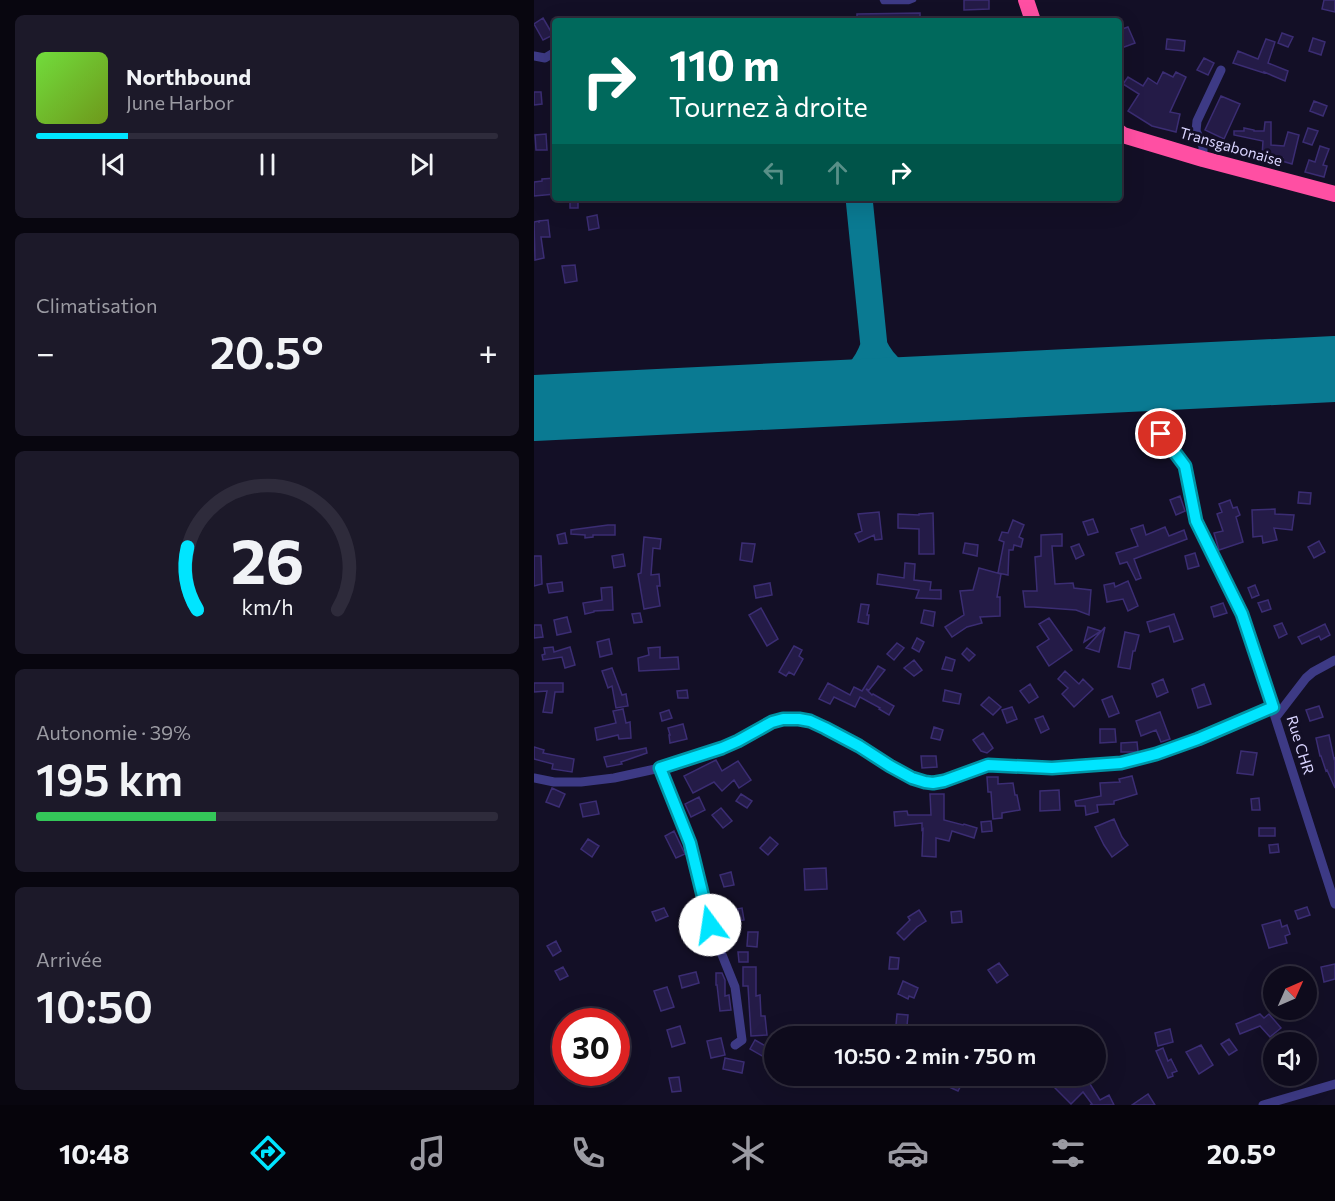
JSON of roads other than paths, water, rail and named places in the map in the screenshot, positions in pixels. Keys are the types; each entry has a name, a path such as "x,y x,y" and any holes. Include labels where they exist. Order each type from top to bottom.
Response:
{"highway":[{"path":"1026,0 1032,18"},
{"name":"Transgabonaise","path":"1122,134 1203,159 1335,194"}],"street":[{"path":"534,56 545,58 552,54"},
{"path":"1203,159 1203,146 1196,131 1197,121 1221,70"},
{"name":"Rue CHR","path":"1161,434 1185,466 1196,521 1242,614 1335,904"},
{"path":"1276,717 1306,678 1335,660"},
{"path":"534,778 554,782 581,782 614,778 660,768 722,748 772,722 799,719 825,728 912,778 933,783 988,765 1052,768 1121,763 1156,754 1198,739 1273,707"},
{"path":"660,768 690,843 710,925 735,987 742,1040 735,1045"},
{"path":"1263,1105 1335,1084"}],"lane":[{"path":"882,0 883,2 914,0"}]}
